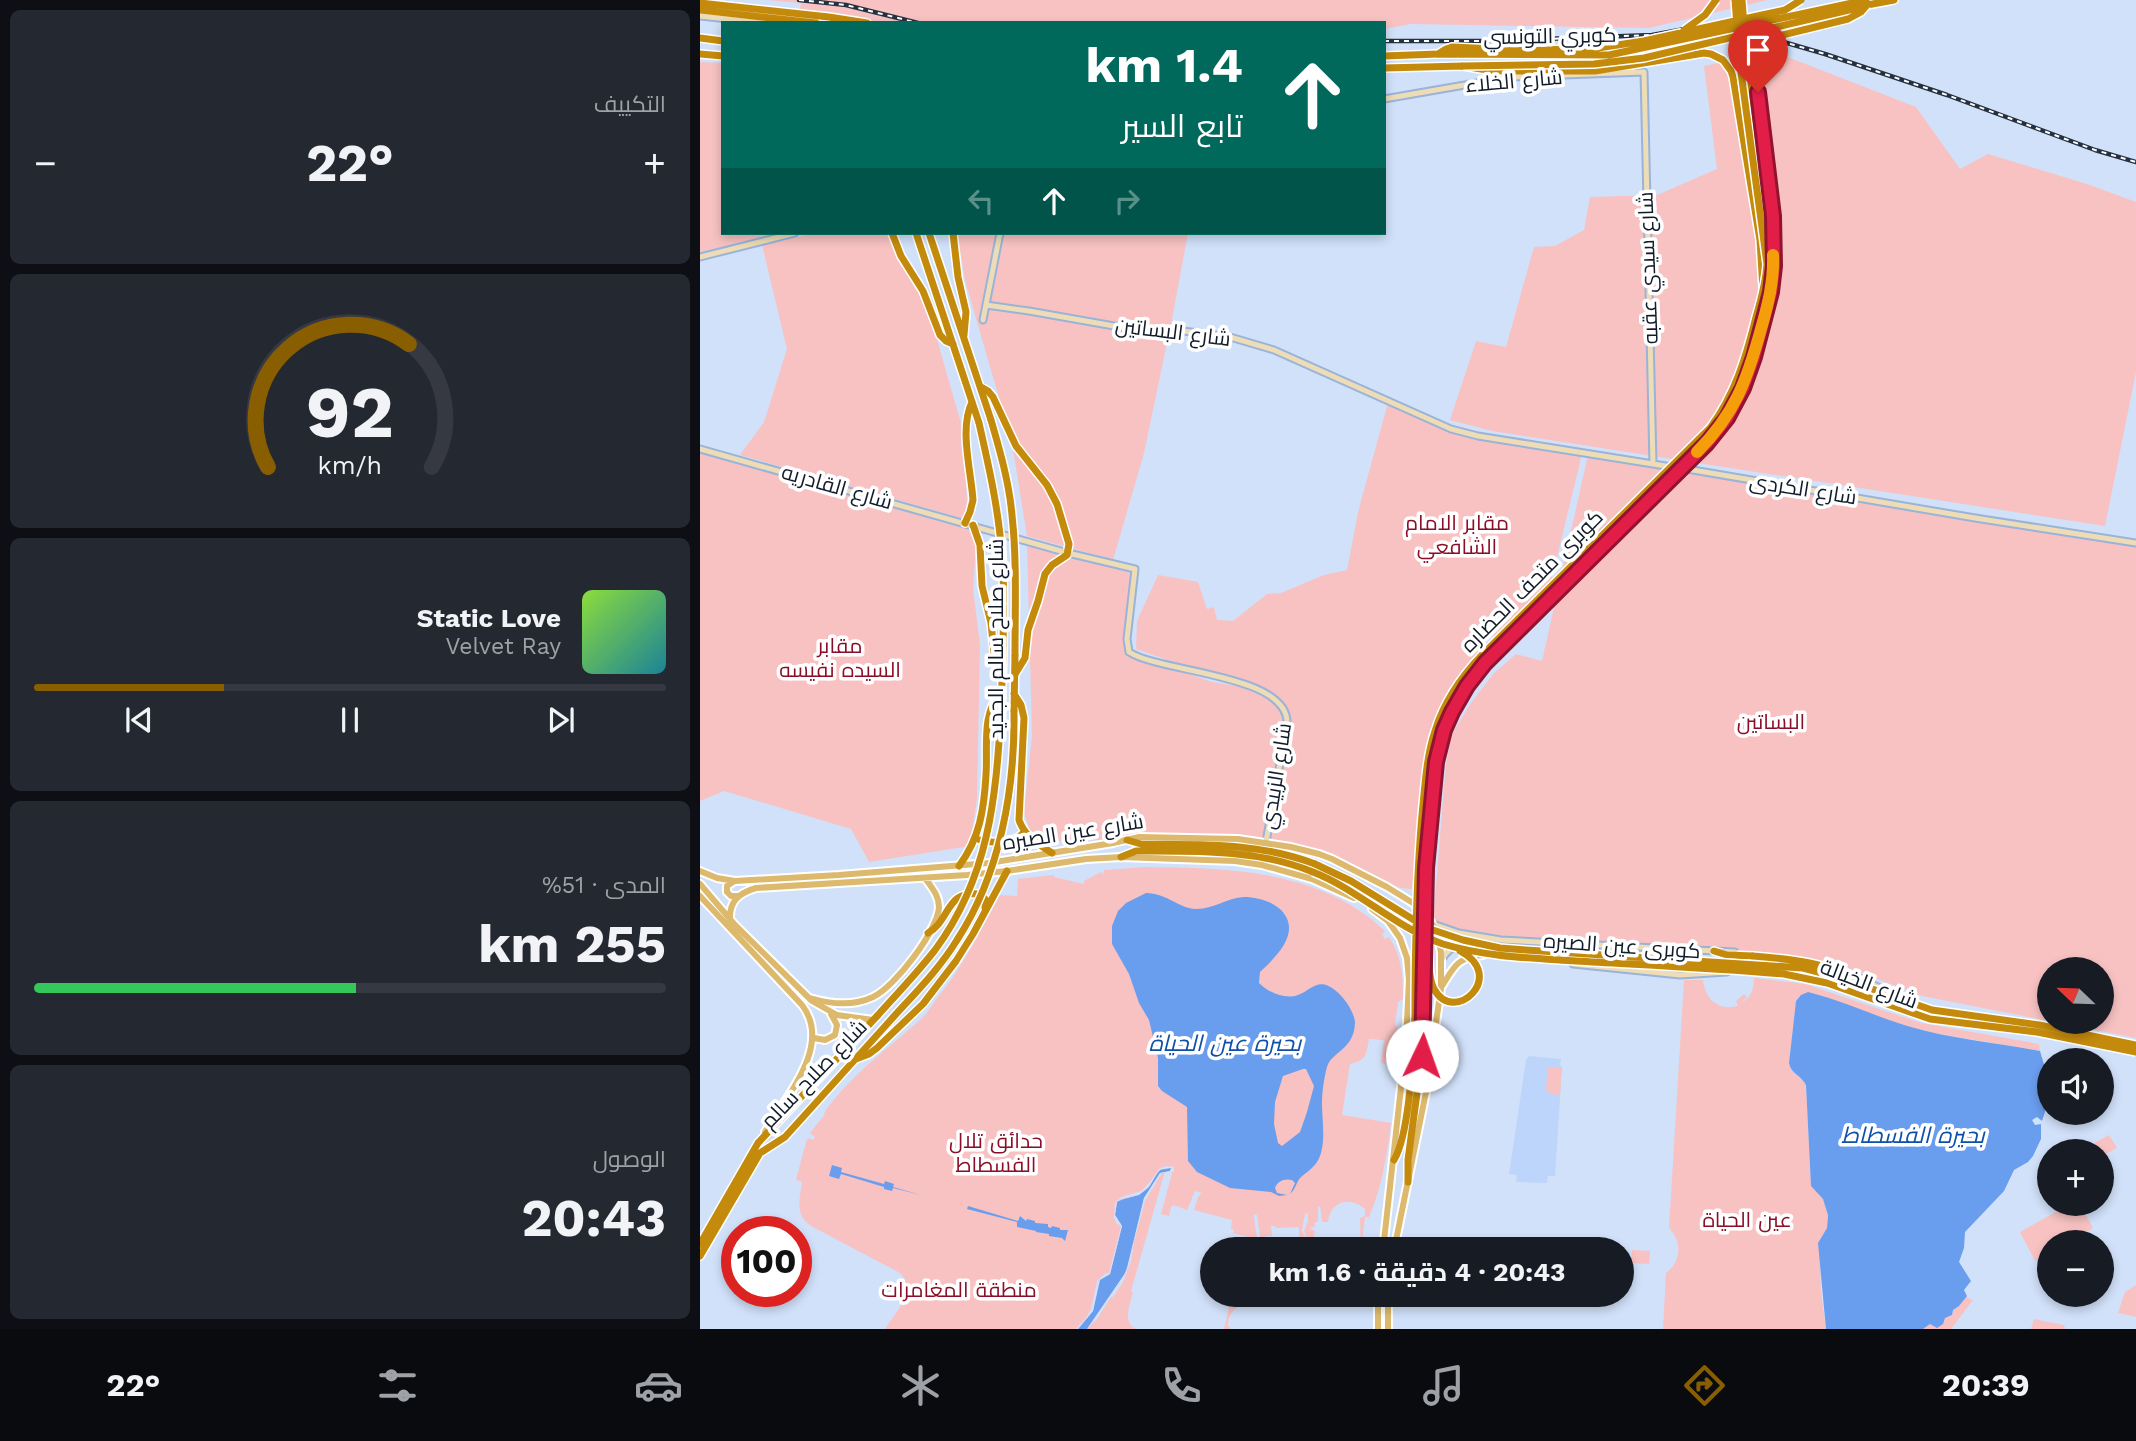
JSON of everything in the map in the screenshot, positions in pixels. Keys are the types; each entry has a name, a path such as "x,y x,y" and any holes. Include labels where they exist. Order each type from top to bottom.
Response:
{"highway":[{"path":"1671,34 1694,24 1716,0"},
{"path":"1735,0 1744,65"},
{"path":"1742,0 1744,65"},
{"path":"1386,56 1438,54 1452,47 1591,49 1785,10 1801,0"},
{"path":"1772,243 1773,216 1756,73 1759,52 1774,37 1848,19 1861,12 1867,2 1894,0"},
{"name":"كوبري التونسي","path":"1438,54 1609,55 1867,2"},
{"name":"كوبري التونسي","path":"1464,66 1594,64 1644,58 1867,2"},
{"path":"700,3 854,21"},
{"path":"700,10 798,21"},
{"path":"700,38 721,41"},
{"path":"700,54 721,56"},
{"path":"1386,68 1464,66 1493,71 1595,71 1698,54 1710,54 1723,60 1731,71 1734,84 1760,240 1763,291"},
{"name":"كوبرى متحف الحضاره","path":"1408,1182 1408,1160 1424,1017 1427,852 1436,762 1444,730 1456,703 1472,678 1720,427 1743,388 1771,292 1774,266 1744,65"},
{"name":"كوبرى متحف الحضاره","path":"1394,1160 1403,1133 1413,1057 1416,876 1424,789 1430,748 1436,729 1447,702 1475,662 1692,446 1717,418 1739,377 1763,291 1767,264 1750,145 1744,65"},
{"path":"893,235 901,256 923,291 940,335 953,344"},
{"name":"شارع صلاح سالم الجديد","path":"875,1018 936,948 955,918 974,878 985,844 993,812 998,771 1003,575 995,499 979,423 917,235"},
{"name":"شارع صلاح سالم الجديد","path":"887,1023 928,979 966,926 993,861 1006,808 1012,767 1016,575 1012,513 1003,462 991,419 930,235"},
{"path":"953,235 958,277 966,312 964,336"},
{"path":"981,387 993,397 1016,446 1054,496 1069,544 1068,553 1045,574 1028,630 1025,658 1014,676"},
{"path":"972,401 965,426 973,500 969,524 980,545 982,586 991,623 995,662 1002,675"},
{"path":"959,866 972,849 976,838 985,786 988,715 1001,692"},
{"path":"1014,694 1021,705 1024,718 1019,820 1024,832 1052,853"},
{"path":"976,838 988,842 1014,840 1024,832"},
{"name":"كوبرى عين الصيره","path":"1127,840 1141,844 1242,846 1286,854 1340,875 1427,928 1475,943 1526,950 1815,970 1909,1003 1944,1012 2039,1025 2136,1045"},
{"name":"كوبرى عين الصيره","path":"1121,857 1136,851 1229,853 1285,861 1337,882 1413,930 1447,945 1524,958 1784,974 1826,983 1930,1018 2037,1032 2136,1053"},
{"path":"855,1059 873,1051 923,1004 961,954 1007,872"},
{"path":"928,933 937,927 958,897 975,893 982,895 986,901 985,912"},
{"path":"1424,919 1433,987 1443,999 1462,1001 1471,997 1477,989 1479,971 1468,955 1447,945"},
{"path":"1714,951 1827,967 1851,975 1875,990"},
{"name":"شارع صلاح سالم","path":"700,1244 758,1143 875,1018"},
{"name":"شارع صلاح سالم","path":"700,1256 760,1153 785,1137 887,1023"}],"main road":[{"name":"شارع عين الصيره","path":"700,871 735,881 959,866 1139,837 1238,839 1305,850 1332,859 1387,887 1421,909 1433,924"},
{"name":"شارع عين الصيره","path":"738,896 756,888 1007,872 1086,859 1121,857 1235,861 1262,865 1326,884 1351,895 1395,929 1407,958"},
{"path":"1326,884 1325,868 1332,859"},
{"path":"807,997 841,1003 861,1001 877,995 898,976 936,920 939,905 936,894 925,878"},
{"path":"735,881 728,884 726,890 729,895 738,896"},
{"name":"شارع صلاح سالم","path":"700,884 730,920 807,997 830,1013 849,1018 875,1018"},
{"path":"1376,912 1386,902 1387,887"},
{"name":"شارع صلاح سالم","path":"700,896 802,1005 812,1023 812,1050 758,1143"},
{"path":"730,920 731,905 738,896"},
{"path":"1397,1237 1424,1105 1441,988 1439,942 1433,924"},
{"path":"1441,988 1457,963 1470,957 1488,955"},
{"path":"1407,958 1416,967 1424,970 1434,968 1441,961"},
{"path":"1385,1237 1407,1028 1407,958"},
{"path":"814,1038 825,1040 835,1035 837,1025 830,1013"},
{"path":"1378,1307 1378,1329"},
{"path":"1388,1307 1388,1329"}],"street":[{"path":"715,0 722,6"},
{"path":"700,16 746,21"},
{"name":"شارع الخلاء","path":"1386,99 1511,77 1644,72"},
{"name":"شارع سيدي عقبه","path":"1644,72 1653,464"},
{"path":"700,257 779,235"},
{"path":"983,320 1000,235"},
{"name":"شارع البساتين","path":"986,305 1131,329 1192,331 1230,337 1281,353 1422,417 1469,435"},
{"name":"شارع الكردى","path":"1469,435 2136,542"},
{"name":"شارع القادريه","path":"700,449 1068,553 1135,569 1127,639 1129,652 1162,664 1249,686 1273,698 1285,709"},
{"name":"شارع الزبيدي","path":"1266,842 1287,724 1285,709"},
{"path":"1433,924 1459,933 1501,940 1714,951"},
{"name":"شارع الخيالة","path":"1441,961 1451,948 1460,944 1475,947 1488,955 1672,974 1784,972 1813,976 1934,1016 2136,1053"},
{"path":"1755,955 1755,971"},
{"name":"شارع الخيالة","path":"1755,955 1801,959 1835,967 1902,998 1935,1008 2136,1045"},
{"path":"2099,1047 2101,1039"}],"shaded area":[{"path":"1529,1056 1561,1059 1555,1176 1548,1176 1547,1183 1516,1182 1517,1175 1509,1174 1526,1060"}],"green space":[{"path":"768,0 1768,0 1649,28 1411,24 1386,29 1386,21 798,21 801,3"},
{"path":"1772,51 1916,107 1960,169 1988,154 2136,202 2136,372 2105,526 1492,431 1450,420 1476,341 1506,347 1534,247 1555,246 1584,230 1590,197 1657,195 1717,169 1704,66"},
{"path":"700,62 721,63 721,235 774,235 700,252"},
{"path":"807,235 890,236 899,259 926,301 961,423 968,520 740,455 764,422 787,349 762,245"},
{"path":"957,235 1188,235 1144,453 1113,560 1027,536 1012,443 965,280"},
{"name":"مقابر الامام الشافعي","path":"1388,403 1453,431 1582,454 1551,582 1503,631 1489,638 1449,688 1438,717 1423,784 1412,889 1392,886 1330,855 1269,840 1289,719 1285,706 1277,698 1253,685 1208,674 1136,649 1137,621 1158,575 1198,582 1207,609 1214,607 1217,620 1233,621 1267,594 1281,593 1324,575 1347,570 1359,508"},
{"name":"مقابر السيده نفيسه","path":"700,453 962,523 969,528 976,546 973,589 980,645 977,798 970,846 869,862 851,829 724,791 700,801"},
{"name":"البساتين","path":"1588,455 1928,513 2136,544 2136,1038 2114,1034 2114,957 2037,957 2037,1019 1922,996 1835,963 1746,953 1504,938 1469,934 1433,923 1446,763 1452,734 1494,673 1516,654 1542,661"},
{"path":"1027,542 1130,573 1128,653 1212,682 1251,688 1268,696 1285,711 1286,719 1264,840 1238,838 1047,841 1029,828 1024,812 1032,736"},
{"path":"1147,867 1210,869 1273,876 1332,895 1360,911 1385,931 1382,935 1385,939 1389,937 1393,944 1403,982 1403,999 1398,1002 1395,1025 1398,1027 1396,1041 1400,1042 1398,1066 1381,1063 1384,1040 1369,1039 1365,1056 1350,1064 1342,1115 1391,1123 1381,1183 1369,1217 1365,1217 1362,1237 1360,1218 1365,1216 1365,1209 1347,1202 1333,1209 1328,1222 1322,1222 1320,1206 1318,1207 1318,1222 1310,1228 1315,1231 1314,1237 1307,1237 1304,1231 1308,1213 1305,1214 1302,1230 1305,1237 1299,1237 1299,1227 1271,1226 1272,1236 1260,1237 1257,1215 1254,1214 1257,1237 1233,1233 1232,1220 1194,1210 1202,1193 1195,1191 1187,1210 1174,1205 1169,1216 1161,1214 1172,1173 1165,1171 1131,1291 1128,1318 1136,1329 885,1329 906,1294 905,1280 900,1273 812,1227 812,1216 802,1216 800,1212 802,1182 796,1180 806,1142 808,1138 813,1140 815,1137 810,1133 846,1086 926,1014 964,960 1000,895 1017,896 1018,879 1054,875 1084,884 1084,881 1101,872 1103,875 1104,870"},
{"name":"عين الحياة","path":"1754,978 1805,984 1921,1023 2039,1044 2040,1048 2037,1050 1934,1033 1799,997 1796,1001 1789,1063 1806,1085 1811,1186 1823,1199 1828,1211 1827,1228 1819,1241 1826,1329 1663,1329 1666,1273 1675,1263 1678,1251 1676,1239 1669,1228 1684,980 1703,980 1706,993 1714,1002 1724,1007 1738,1006 1736,1001 1744,994 1747,997 1741,1003 1744,1001 1750,996"},
{"path":"1548,1067 1562,1067 1560,1095 1551,1094 1546,1089"},
{"path":"2049,1216 2086,1216 2093,1228 2037,1230 2035,1261 2020,1232"},
{"path":"1634,1250 1650,1251 1649,1264 1634,1263"},
{"path":"2136,1285 2136,1317 2118,1313 2125,1292"},
{"path":"1966,1297 1973,1300 1951,1329 1923,1329 1930,1324 1936,1327 1952,1315 1953,1310"},
{"path":"1229,1307 1237,1307 1225,1326 1230,1329 1224,1329"},
{"path":"2034,1319 2064,1325 2065,1329 2031,1329"}],"water":[{"name":"بحيرة عين الحياة","path":"1146,893 1161,896 1191,909 1244,897 1272,904 1286,917 1288,934 1280,951 1260,972 1259,983 1282,996 1298,995 1320,984 1330,987 1346,1001 1355,1019 1354,1032 1347,1045 1333,1057 1327,1067 1322,1099 1323,1141 1320,1156 1313,1167 1299,1179 1290,1194 1295,1183 1292,1180 1282,1181 1275,1188 1277,1193 1287,1195 1230,1188 1197,1172 1188,1161 1187,1107 1158,1086 1158,1058 1149,1020 1139,1003 1129,974 1112,944 1112,926 1118,911 1126,903","holes":["1306,1069 1314,1086 1307,1112 1300,1132 1282,1146 1278,1143 1274,1124 1275,1102 1283,1076"]},
{"name":"بحيرة الفسطاط","path":"1808,992 1927,1031 2037,1051 2037,1117 2032,1120 2035,1125 2041,1125 2041,1139 2037,1139 2033,1156 2014,1170 2004,1191 1965,1232 1964,1248 1959,1262 1971,1281 1964,1290 1967,1296 1937,1328 1930,1324 1923,1329 1826,1329 1818,1243 1827,1228 1828,1215 1823,1199 1811,1186 1806,1085 1789,1063 1796,1001"},
{"path":"832,1165 842,1168 841,1172 884,1184 885,1181 894,1184 893,1187 921,1195 893,1188 892,1191 884,1189 841,1174 839,1179 829,1176"},
{"path":"1163,1168 1171,1168 1170,1171 1160,1173 1144,1198 1124,1275 1087,1329 1078,1329 1093,1311 1099,1280 1110,1274 1122,1226 1115,1215 1117,1202 1144,1191"},
{"path":"968,1206 1018,1221 1020,1216 1026,1221 1027,1219 1048,1224 1051,1228 1052,1226 1068,1230 1065,1241 1049,1234 1017,1227 1017,1222 967,1209"}],"pier":[{"path":"1174,1167 1174,1172 1162,1173 1145,1201 1131,1261 1123,1282 1087,1329 1126,1272 1144,1198 1160,1173 1170,1171 1171,1168 1159,1170 1149,1187 1139,1195 1117,1202 1115,1215 1122,1226 1110,1274 1100,1280 1093,1311 1076,1329 1091,1309 1097,1281 1109,1273 1121,1226 1116,1223 1114,1217 1115,1203 1121,1197 1141,1191 1159,1169"}],"railway":[{"path":"799,0 846,5 910,21"},
{"path":"1386,41 1490,41 1652,35 1718,23 1825,54 1947,95 2095,150 2136,162"}],"slow traffic":[{"path":"1697,452 1727,418 1747,378 1771,292 1773,255"}],"route":[{"path":"1422,1056 1427,852 1436,762 1444,730 1461,694 1485,663 1707,443 1738,399 1765,317 1774,266 1773,216 1758,92"}],"park label":[{"name":"حدائق تلال الفسطاط","path":"996,1153"},
{"name":"منطقة المغامرات","path":"959,1290"}]}
